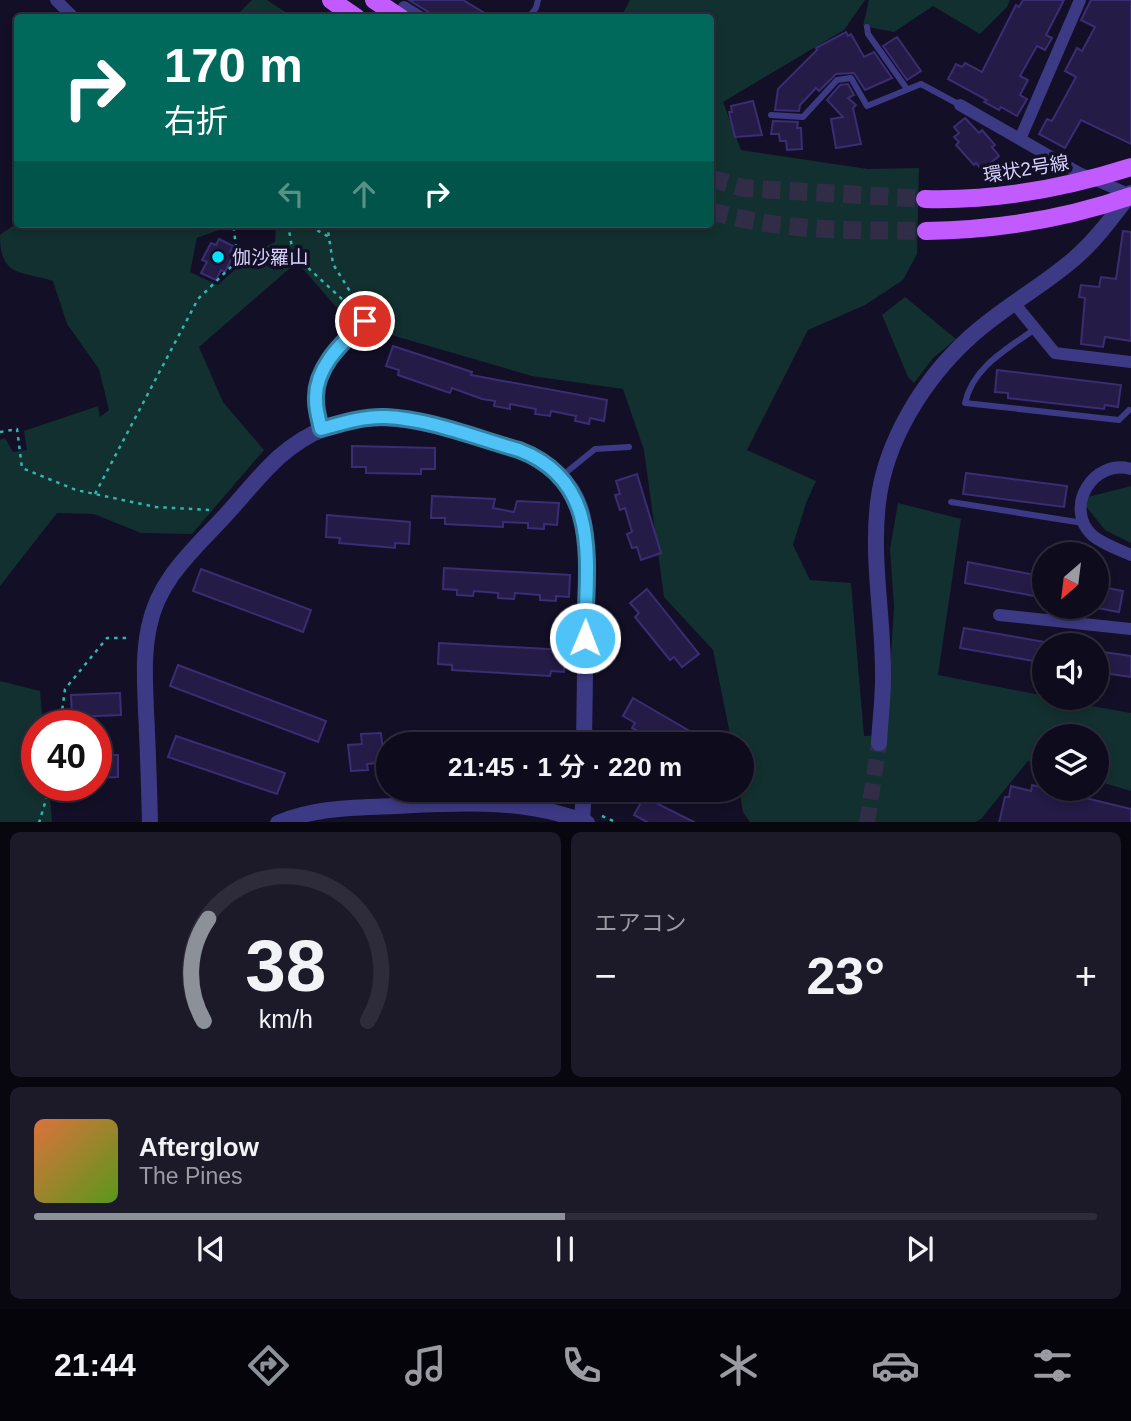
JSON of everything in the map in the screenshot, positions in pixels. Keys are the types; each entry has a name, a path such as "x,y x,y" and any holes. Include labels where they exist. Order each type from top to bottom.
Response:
{"main road":[{"path":"331,0 351,14"},
{"path":"373,0 403,8"},
{"name":"環状2号線","path":"925,199 1005,196 1096,178 1131,167"},
{"path":"926,231 1027,222 1068,214 1131,195"}],"street":[{"path":"55,0 70,14"},
{"path":"1020,139 1080,0"},
{"path":"879,743 883,678 876,549 878,502 888,463 902,428 921,394 969,337 1076,257 1131,195 1079,173 960,105"},
{"path":"1014,303 1055,353 1131,362"},
{"path":"321,429 316,401 317,385 323,369 338,348 365,321"},
{"path":"150,822 145,681 147,639 159,595 175,569 279,457 321,429 356,420 383,417 406,419 534,455 562,476 580,507 586,530 584,732"},
{"path":"1131,469 1106,469 1093,477 1080,501 1083,523 1092,535 1131,555"},
{"path":"999,615 1131,629"},
{"path":"278,822 301,813 328,809 474,802 510,805 589,820 586,802"}],"lane":[{"path":"867,27 868,34 907,89"},
{"path":"771,115 803,117 837,80 851,78 867,106 921,84 960,105"},
{"path":"1035,329 985,366 974,379 965,403 1119,420 1129,410"},
{"path":"562,476 595,449 629,447"},
{"path":"951,502 1083,523"}],"path":[{"path":"95,494 198,299 238,260 234,228"},
{"path":"289,228 293,254 355,311"},
{"path":"314,228 329,237"},
{"path":"328,228 333,264 351,293"},
{"path":"0,432 17,429 22,468 76,490 156,507 230,510"},
{"path":"62,710 65,688 107,638 147,639"},
{"path":"39,822 45,801"},
{"path":"589,820 604,815 618,822"}],"green space":[{"path":"252,0 267,0 288,14 238,14"},
{"path":"630,0 865,0 844,30 723,102 741,150 868,169 919,168 917,254 903,280 865,305 808,330 747,450 816,481 793,545 810,580 851,583 864,736 886,735 894,607 890,549 898,503 961,519 938,675 1032,693 1032,710 1109,709 1131,713 1131,791 1109,785 1109,724 1032,724 1032,762 1028,761 981,819 975,822 750,822 743,812 741,802 754,802 754,732 730,732 713,650 664,597 644,450 623,389 532,376 350,323 297,262 199,347 223,402 264,450 192,534 141,533 94,514 57,513 0,586 0,440 5,438 13,452 27,450 24,431 98,406 100,417 109,410 99,369 67,324 53,281 21,273 8,265 1,248 0,235 14,225 14,228 224,228 197,238 190,272 218,285 253,253 275,242 276,228 714,228 714,14 623,14"},
{"path":"869,0 1010,0 1007,7 980,34 933,6 894,32 863,26"},
{"path":"905,297 956,339 933,358 914,383 908,377 882,315"},
{"path":"1131,486 1131,543 1105,530 1080,499"},
{"path":"0,681 40,691 42,710 21,710 21,801 50,801 52,822 0,822"}],"building":[{"path":"409,0 463,0 486,14 432,14"},
{"path":"1023,0 1064,0 1046,35 1052,38 1045,50 1037,46 1020,76 1028,80 1020,95 1027,99 1017,116 984,102 987,100 948,79 956,64 962,67 965,63 982,72 1016,5 1019,7"},
{"path":"1091,0 1131,0 1131,144 1081,120 1065,148 1039,134 1047,119 1052,121 1076,77 1065,71 1077,48 1082,51 1095,27 1081,20"},
{"path":"846,32 848,36 851,34 864,57 874,52 892,78 865,90 854,73 836,74 819,91 816,88 800,105 799,111 775,110 778,89 816,48"},
{"path":"897,37 921,71 907,80 883,46"},
{"path":"848,84 854,95 848,98 856,105 853,108 861,144 836,148 831,119 843,117 827,100 840,85"},
{"path":"753,101 762,135 735,137 729,112 732,112 731,106"},
{"path":"965,118 979,133 982,130 995,145 992,147 999,156 982,170 956,145 959,142 954,137 959,133 954,127"},
{"path":"773,121 798,122 802,149 787,150 786,141 780,141 779,134 771,134"},
{"path":"1123,231 1131,232 1131,341 1105,337 1103,347 1081,344 1085,298 1079,297 1081,285 1099,287 1101,277 1116,279"},
{"name":"伽沙羅山","path":"219,239 233,246 230,252 234,254 225,272 221,270 216,280 201,273 207,262 202,260 211,243 216,245"},
{"path":"393,346 472,372 471,375 607,400 604,421 590,418 589,424 575,421 576,416 551,411 550,416 535,414 536,409 510,404 510,409 494,406 495,401 452,388 450,393 398,375 399,370 386,366"},
{"path":"997,370 1121,385 1118,407 1105,405 1104,409 1008,398 1008,393 995,392"},
{"path":"352,446 435,448 435,469 421,469 421,474 366,473 366,467 352,467"},
{"path":"966,473 1067,486 1064,507 963,494"},
{"path":"637,474 661,553 641,560 637,547 632,548 627,534 632,532 625,508 620,510 615,495 620,494 616,481"},
{"path":"432,496 495,499 493,508 514,512 517,501 559,503 557,525 544,524 544,529 528,528 528,523 503,522 503,527 445,524 445,518 431,518"},
{"path":"327,515 410,522 409,544 395,543 395,548 339,543 340,538 326,537"},
{"path":"968,562 1032,574 1032,596 965,583"},
{"path":"444,568 570,575 569,597 556,596 556,601 540,600 540,595 515,593 514,599 498,598 498,593 474,591 473,596 457,595 457,590 443,589"},
{"path":"201,569 311,610 303,632 193,591"},
{"path":"1110,588 1123,591 1119,612 1110,610"},
{"path":"647,589 699,654 682,667 674,657 670,660 635,617 639,613 630,603"},
{"path":"964,628 1032,640 1032,661 960,648"},
{"path":"439,643 565,650 564,672 551,671 550,676 452,670 452,665 438,664"},
{"path":"1109,653 1131,656 1131,677 1109,674"},
{"path":"178,665 326,721 318,742 170,686"},
{"path":"120,693 121,715 112,715 112,710 72,710 71,695"},
{"path":"633,698 691,732 639,732 632,728 635,723 623,716"},
{"path":"376,733 376,763 367,764 368,770 351,771 348,745 362,744 361,734"},
{"path":"176,736 285,773 277,794 168,757"},
{"path":"112,755 118,755 118,777 112,777"},
{"path":"1032,785 1032,801 1098,801 1131,809 1131,822 999,822 1005,797 1009,797 1011,786 1031,791"},
{"path":"641,802 654,802 694,822 647,822 634,815"}],"tunnel":[{"path":"714,179 743,188 925,199"},
{"path":"714,212 791,226 926,231"},
{"path":"867,822 879,743"}],"place":[{"name":"伽沙羅山","path":"218,257"}],"route":[{"path":"365,321 338,348 323,369 317,385 316,401 321,429 356,420 383,417 406,419 534,455 562,476 580,507 586,530 585,638"}]}
